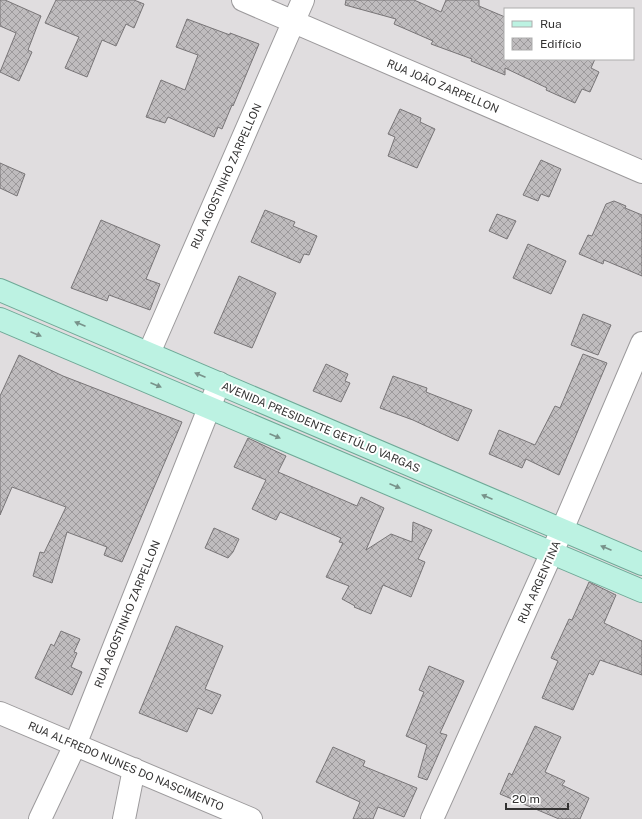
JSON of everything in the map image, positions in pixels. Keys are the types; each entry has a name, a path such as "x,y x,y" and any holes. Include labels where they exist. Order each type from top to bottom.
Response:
{"main road":[{"name":"AVENIDA PRESIDENTE GETÚLIO VARGAS","path":"0,290 642,564"},
{"path":"0,319 642,591"}],"street":[{"name":"RUA JOÃO ZARPELLON","path":"243,0 642,172"},
{"name":"RUA AGOSTINHO ZARPELLON","path":"149,353 303,0"},
{"name":"RUA ARGENTINA","path":"432,819 562,530 642,343"},
{"name":"RUA AGOSTINHO ZARPELLON","path":"40,819 75,745 219,383"},
{"name":"RUA ALFREDO NUNES DO NASCIMENTO","path":"0,713 251,819"},
{"path":"124,819 134,769"}],"building":[{"path":"0,0 5,0 41,16 28,50 32,52 19,81 0,72 16,33 0,26"},
{"path":"56,0 134,0 144,4 134,28 126,24 116,46 102,40 87,77 65,68 79,37 45,23"},
{"path":"346,0 414,0 441,12 446,0 479,0 479,6 504,17 504,60 595,60 591,68 599,72 590,92 582,89 575,103 546,90 547,88 505,68 505,75 471,61 472,59 431,44 433,41 394,24 396,19 345,5"},
{"path":"187,19 259,44 222,129 218,127 214,137 168,117 165,123 146,117 161,80 185,90 198,55 176,47"},
{"path":"400,109 421,118 420,122 435,129 417,168 388,156 395,137 388,134"},
{"path":"541,160 561,169 549,197 541,194 538,201 523,195"},
{"path":"0,163 25,174 17,196 0,188"},
{"path":"614,201 626,206 625,208 642,215 642,276 604,260 603,264 579,254 588,235 592,236 606,204"},
{"path":"265,210 295,222 293,226 317,236 309,255 304,254 300,263 251,242"},
{"path":"497,214 516,221 507,239 489,231"},
{"path":"101,220 160,245 146,279 160,284 150,310 109,295 107,301 71,288"},
{"path":"528,244 566,261 551,294 513,278"},
{"path":"239,276 276,293 252,348 214,333"},
{"path":"583,314 611,325 598,355 571,345"},
{"path":"583,354 607,363 559,475 526,459 522,468 489,454 499,430 535,445 555,406 560,408"},
{"path":"19,355 63,376 182,422 122,562 104,555 107,547 67,532 52,583 33,576 40,552 44,553 66,507 12,487 0,515 0,396"},
{"path":"326,364 348,374 345,381 350,383 341,402 313,391"},
{"path":"393,376 427,388 426,392 472,410 458,441 413,420 380,408"},
{"path":"248,438 286,456 278,472 357,506 361,497 384,508 366,550 391,534 412,542 413,522 432,530 418,559 425,562 411,597 383,585 371,614 354,607 355,606 342,599 349,586 326,577 343,543 339,542 341,538 280,512 276,520 252,509 266,480 234,467"},
{"path":"214,528 239,539 233,552 228,558 205,548"},
{"path":"589,582 616,595 604,623 642,641 642,675 600,660 593,675 589,673 573,710 542,698 558,661 551,658 569,619 572,620"},
{"path":"176,626 223,646 205,689 221,695 212,714 198,708 187,732 139,713"},
{"path":"61,631 80,639 74,652 77,653 71,667 82,672 72,695 35,678 51,644 54,646"},
{"path":"429,666 464,681 440,733 447,735 427,780 418,777 427,745 406,736 424,692 419,690"},
{"path":"535,726 561,737 545,772 565,781 562,785 589,798 580,819 559,819 500,794 509,773 512,775"},
{"path":"333,747 365,761 363,766 417,788 404,817 378,807 373,819 353,819 360,802 316,782"}]}
